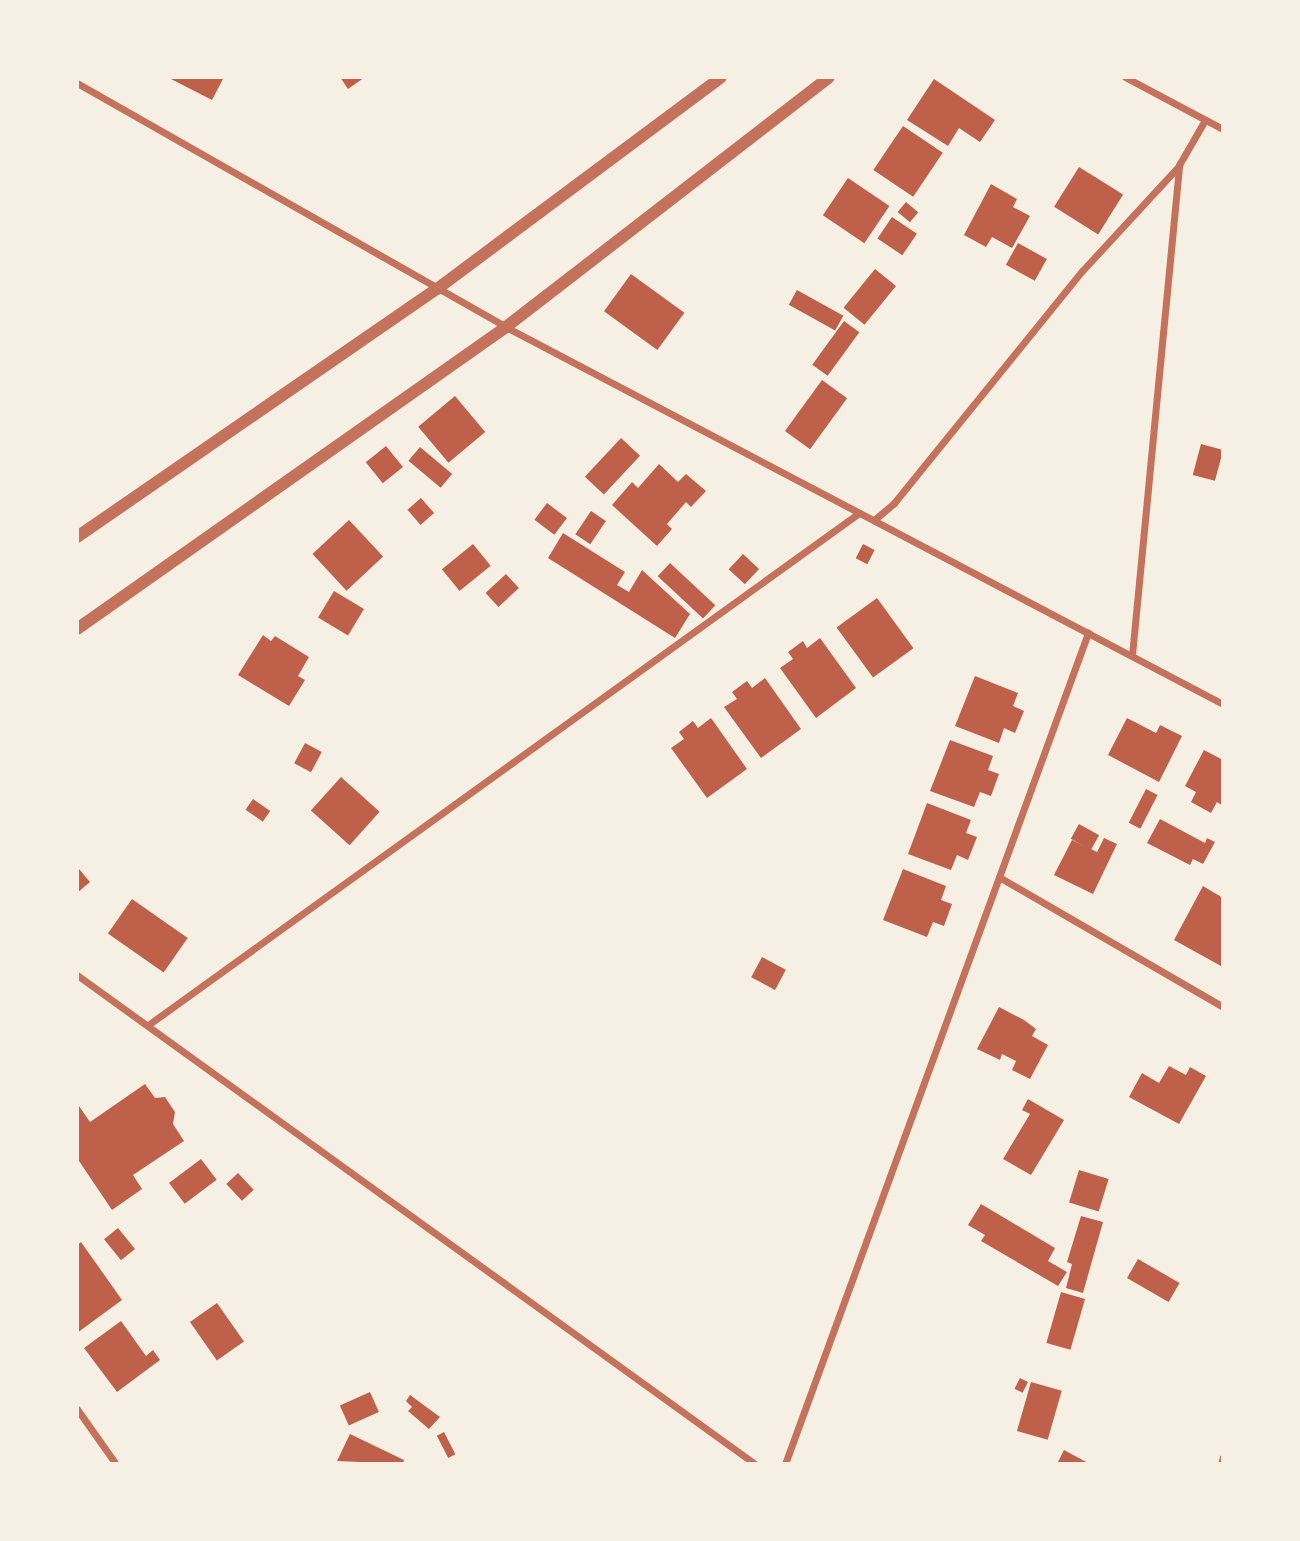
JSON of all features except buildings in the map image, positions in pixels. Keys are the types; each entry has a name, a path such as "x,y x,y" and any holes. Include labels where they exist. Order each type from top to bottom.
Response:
{"street":[{"path":"77,537 437,289 721,77"},
{"path":"77,629 506,327 829,77"},
{"path":"1125,77 1223,129"},
{"path":"77,83 506,327 1223,704"},
{"path":"874,520 894,503 1082,271 1180,166 1205,120"},
{"path":"1132,655 1180,166"},
{"path":"148,1025 859,513"},
{"path":"785,1464 1088,633"},
{"path":"999,877 1223,1007"},
{"path":"77,975 755,1464"},
{"path":"77,1409 116,1464"},
{"path":"1221,1464 1223,1457"}]}
